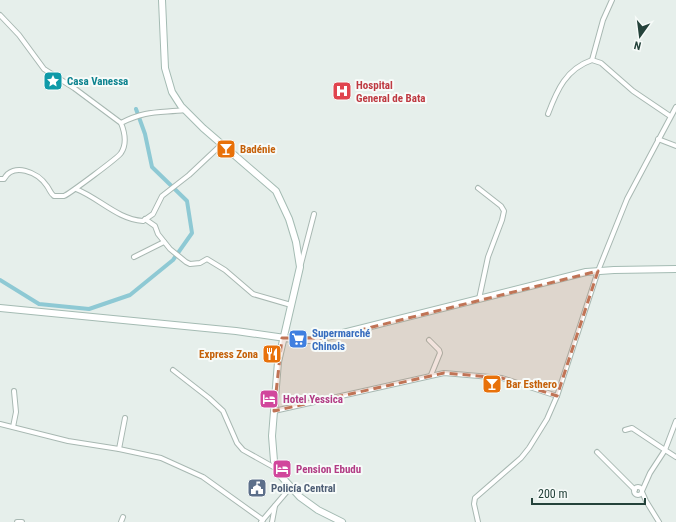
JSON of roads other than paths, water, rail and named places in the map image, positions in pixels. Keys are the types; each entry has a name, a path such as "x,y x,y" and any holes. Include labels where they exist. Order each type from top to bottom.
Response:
{"main road":[{"path":"162,0 166,73 172,92 185,110 270,185 280,197 296,242 300,266 282,338 276,376 272,442 277,469 290,488 307,503 342,522"},
{"path":"0,308 236,331 299,340 322,339 479,299 598,271 676,269"}],"street":[{"path":"592,60 603,20 612,0"},
{"path":"0,15 19,35 44,69 74,88 121,123 124,132 124,149 121,155 76,189 64,196 54,196 36,176 16,170 9,172 4,179 0,179"},
{"path":"548,114 559,86 563,80 577,68 592,60 601,63 633,91 670,116"},
{"path":"478,522 474,498 516,464 529,448 547,419 557,396 598,271 627,199 670,116 676,108"},
{"path":"121,123 134,116 153,111 185,110"},
{"path":"658,139 676,146"},
{"path":"76,189 94,198 123,217 143,222 153,214 159,200 222,144"},
{"path":"478,188 501,206 504,211 488,257 479,299"},
{"path":"300,266 314,214"},
{"path":"146,219 155,226 158,234 164,242 190,264 200,263 207,259 225,270 253,294 291,305"},
{"path":"134,258 164,242"},
{"path":"429,340 439,350 440,354 431,375"},
{"path":"173,370 223,411 237,443 243,450 277,469"},
{"path":"274,411 431,375 470,374 502,378 557,396"},
{"path":"13,427 16,412 14,391"},
{"path":"120,449 125,418"},
{"path":"641,492 645,482 665,450 676,421"},
{"path":"0,424 68,441 120,449 161,458 203,477 262,521 290,488"},
{"path":"625,430 632,428 676,458"},
{"path":"597,452 635,490 641,492"},
{"path":"635,490 645,482"},
{"path":"639,487 659,522"},
{"path":"272,522 275,506"},
{"path":"17,522 22,522"}],"waterway":[{"path":"0,280 39,304 89,309 130,295 173,260 192,233 187,201 152,167 145,134 136,109"}],"place":[{"name":"Casa Vanessa","path":"53,81"},
{"name":"Hospital General de Bata","path":"342,91"},
{"name":"Badénie","path":"226,149"},
{"name":"Supermarché Chinois","path":"298,339"},
{"name":"Express Zona","path":"272,354"},
{"name":"Bar Esthero","path":"492,384"},
{"name":"Hotel Yessica","path":"269,399"},
{"name":"Pension Ebudu","path":"282,469"},
{"name":"Policía Central","path":"257,488"}]}
